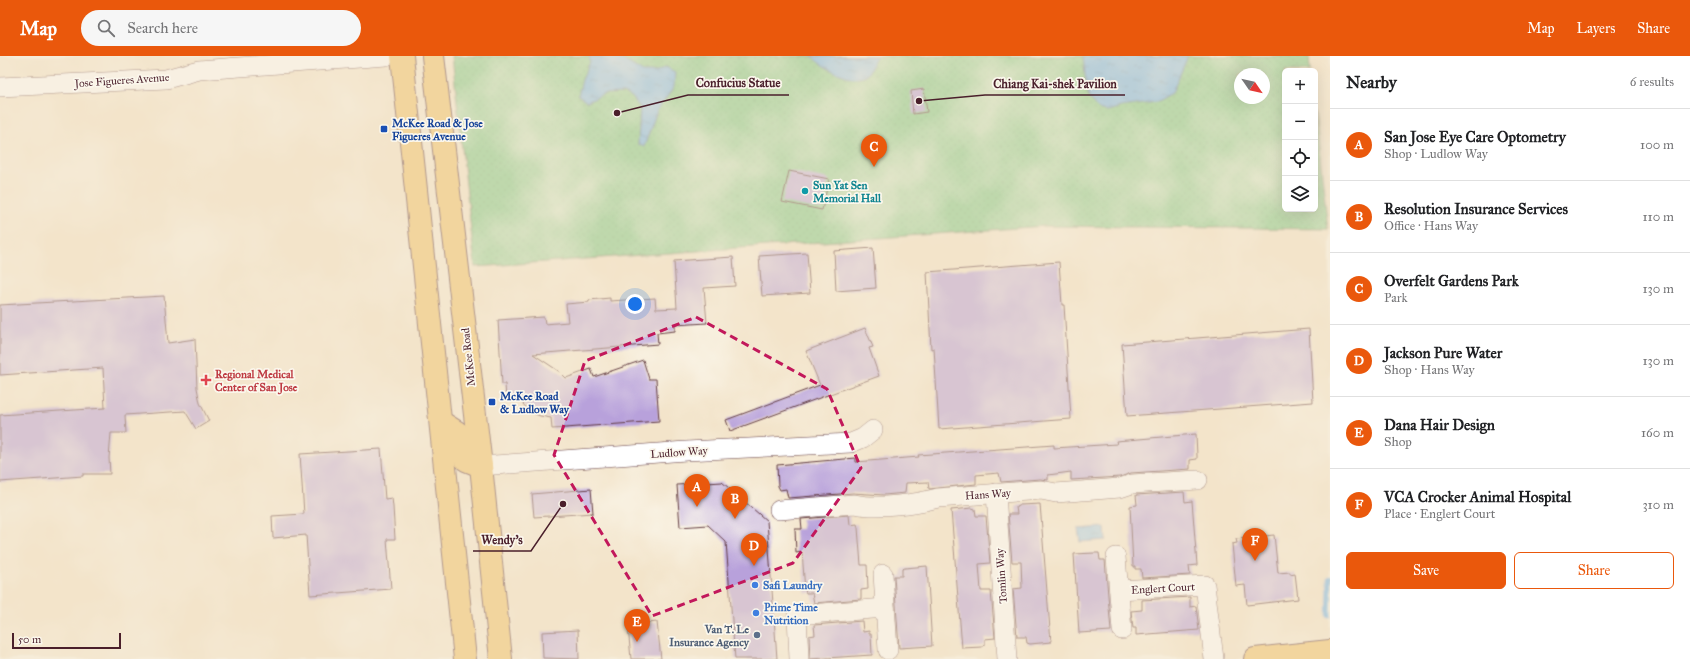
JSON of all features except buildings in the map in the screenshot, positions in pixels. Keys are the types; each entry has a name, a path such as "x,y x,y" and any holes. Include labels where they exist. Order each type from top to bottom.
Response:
{"main road":[{"path":"402,56 465,659"},
{"name":"McKee Road","path":"433,56 502,657"},
{"path":"441,422 457,432 460,450 466,460 481,466"},
{"path":"455,659 462,631"},
{"path":"1256,659 1330,651"}],"street":[{"name":"Jose Figueres Avenue","path":"0,87 166,79 199,70 386,56"},
{"name":"Ludlow Way","path":"481,466 686,451 851,443 863,438 873,430"},
{"name":"Hans Way","path":"779,510 854,504 873,506 923,502 938,498 1041,490 1056,493 1120,488 1132,484 1198,480"},
{"name":"Tomlin Way","path":"996,493 1007,659"},
{"name":"Englert Court","path":"1116,557 1122,630"},
{"path":"883,574 888,650"},
{"name":"Englert Court","path":"1119,590 1205,585 1214,659"},
{"path":"799,659 797,615 885,608"}],"highlighted area":[{"path":"696,317 827,389 861,468 793,563 652,616 554,455 585,361"}],"green space":[{"path":"452,56 1309,56 1310,68 1282,68 1282,212 1318,212 1318,139 1328,229 1045,226 475,267"}],"water":[{"path":"589,56 617,56 643,72 655,72 666,67 675,72 674,87 657,111 644,147 638,144 640,108 632,97 623,93 604,94 587,102 578,96 582,80 590,62"},
{"path":"812,56 877,56 868,73 863,77 858,78 836,72 821,64"},
{"path":"1083,56 1188,56 1172,93 1156,102 1121,107 1108,111 1097,108 1089,98"},
{"path":"1105,527 1106,540 1080,542 1078,529"}],"waterway":[{"path":"1329,616 1330,578"}],"place":[{"name":"Chiang Kai-shek Pavilion","path":"919,101"},
{"name":"Confucius Statue","path":"617,113"},
{"name":"McKee Road & Jose Figueres Avenue","path":"384,129"},
{"name":"Overfelt Gardens Park","path":"874,167"},
{"name":"Sun Yat Sen Memorial Hall","path":"805,191"},
{"name":"Regional Medical Center of San Jose","path":"206,380"},
{"name":"McKee Road & Ludlow Way","path":"492,402"},
{"name":"Wendy's","path":"563,504"},
{"name":"San Jose Eye Care Optometry","path":"697,507"},
{"name":"Resolution Insurance Services","path":"735,519"},
{"name":"VCA Crocker Animal Hospital","path":"1255,561"},
{"name":"Jackson Pure Water","path":"754,566"},
{"name":"Safi Laundry","path":"755,585"},
{"name":"Prime Time Nutrition","path":"756,613"},
{"name":"Van T. Le Insurance Agency","path":"757,635"},
{"name":"Dana Hair Design","path":"637,642"}]}
